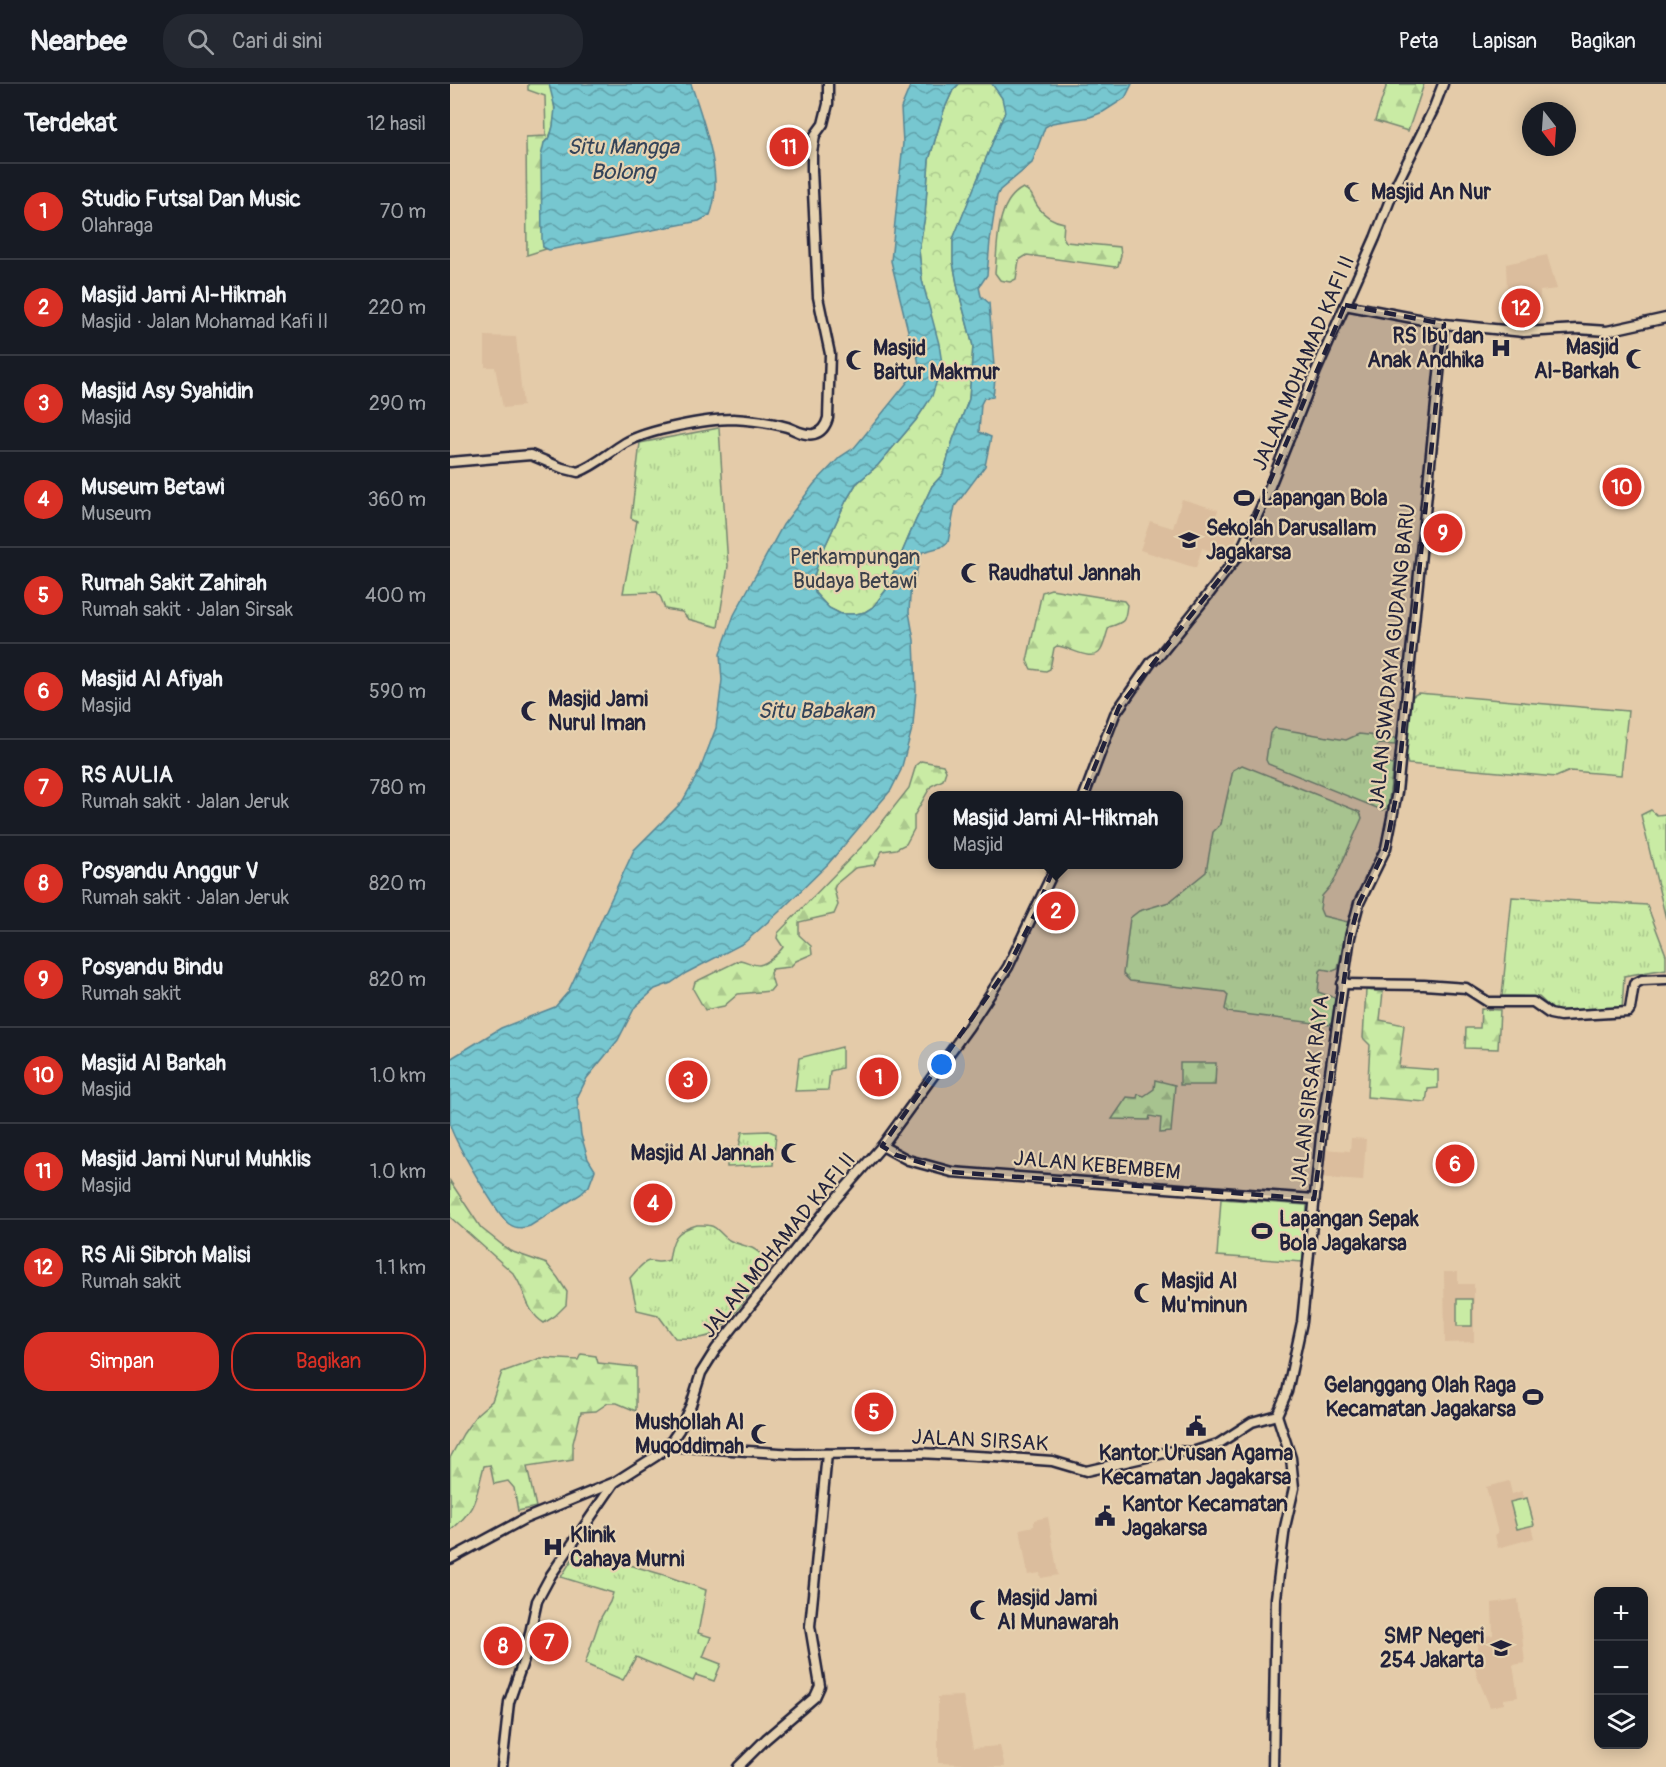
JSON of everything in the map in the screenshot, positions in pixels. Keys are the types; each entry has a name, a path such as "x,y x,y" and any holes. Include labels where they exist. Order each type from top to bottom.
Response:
{"street":[{"path":"450,462 531,456 578,472 627,442 679,426 732,419 760,422 803,434 813,434 821,430 828,418 830,354 818,297 813,229 812,152 815,135 823,124 828,104 828,84"},
{"name":"JALAN MOHAMAD KAFI II","path":"1086,791 1119,707 1152,661 1159,656 1239,554 1264,501 1316,371 1397,182 1433,110 1443,84"},
{"path":"1345,305 1444,324 1524,332 1578,329 1607,331 1666,318"},
{"name":"JALAN SWADAYA GUDANG BARU","path":"1342,984 1356,911 1386,848 1396,800 1444,324"},
{"name":"JALAN MOHAMAD KAFI II","path":"450,1559 524,1519 615,1482 668,1446 680,1430 701,1373 716,1349 806,1234 882,1146 968,1028 1008,967 1054,869"},
{"path":"1342,984 1466,988 1488,1002 1536,1003 1543,1010 1555,1016 1624,1013 1630,1009 1634,984 1642,980 1666,979"},
{"name":"JALAN SIRSAK RAYA","path":"1277,1415 1287,1392 1299,1344 1314,1199 1342,984"},
{"name":"JALAN KEBEMBEM","path":"882,1146 908,1160 952,1172 1113,1186 1314,1199"},
{"path":"1273,1767 1276,1598 1285,1527 1293,1500 1294,1476 1292,1458 1277,1415"},
{"name":"JALAN SIRSAK","path":"668,1446 826,1455 919,1453 995,1457 1052,1461 1086,1471 1173,1451 1192,1452 1218,1444 1252,1422 1277,1415"},
{"path":"738,1767 819,1692 820,1686 810,1626 826,1455"},
{"path":"502,1767 509,1702 525,1656 537,1601 551,1575 615,1482"}],"highlighted area":[{"path":"1345,305 1444,324 1397,792 1386,848 1359,903 1350,937 1314,1199 952,1172 896,1155 882,1146 1008,967 1035,914 1119,707 1239,554"}],"shaded area":[{"path":"1547,255 1557,289 1540,291 1538,330 1497,326 1507,291 1506,264"},
{"path":"485,336 516,337 523,406 503,408 495,367 485,367"},
{"name":"Sekolah Darusallam Jagakarsa","path":"1182,499 1218,510 1213,525 1238,533 1230,557 1202,548 1196,568 1140,550 1150,521 1173,528"},
{"path":"1351,1138 1366,1139 1363,1181 1320,1178 1322,1149 1350,1151"},
{"path":"1444,1272 1458,1272 1458,1284 1474,1284 1474,1342 1445,1343"},
{"path":"1509,1481 1512,1494 1522,1491 1534,1538 1498,1548 1495,1535 1498,1533 1486,1487"},
{"path":"1048,1517 1058,1575 1041,1578 1040,1573 1028,1575 1020,1529 1034,1526 1034,1520"},
{"name":"SMP Negeri 254 Jakarta","path":"1518,1599 1525,1663 1513,1665 1518,1697 1504,1699 1504,1704 1490,1707 1477,1676 1473,1659 1479,1658 1477,1637 1493,1635 1492,1603"},
{"path":"963,1696 973,1748 1000,1746 1005,1767 966,1767 965,1764 938,1763 938,1697"}],"green space":[{"path":"528,84 549,84 555,115 552,130 544,143 543,247 546,249 527,255 526,137 546,136 545,96 528,90"},
{"name":"Perkampungan Budaya Betawi","path":"959,84 992,84 1002,97 1005,112 953,240 953,262 958,289 973,346 969,399 943,474 932,486 886,590 873,607 865,612 841,614 829,608 815,593 813,579 820,557 856,484 878,465 916,420 926,405 942,364 922,280 919,250 925,216 929,160 944,110 953,90"},
{"path":"1387,84 1424,84 1408,131 1375,121"},
{"path":"1023,188 1031,194 1043,213 1053,220 1064,223 1063,237 1066,242 1120,247 1121,255 1118,266 1027,255 1019,260 1016,279 1010,282 1000,280 995,273 1000,225 1007,203"},
{"path":"719,428 728,566 718,627 688,619 682,612 665,609 657,592 623,593 637,521 631,518 640,443"},
{"path":"1051,589 1124,601 1127,605 1126,615 1121,622 1109,627 1101,650 1097,654 1086,655 1057,646 1054,648 1050,669 1046,671 1031,669 1027,661 1042,592"},
{"path":"1418,693 1628,711 1621,775 1570,771 1556,777 1408,764 1405,756 1410,701"},
{"path":"1275,728 1346,740 1359,734 1395,738 1395,745 1379,744 1377,746 1376,761 1393,765 1388,808 1382,810 1268,764 1266,760 1270,733"},
{"path":"921,761 943,765 946,771 943,780 931,786 928,791 914,816 914,829 906,844 896,849 882,851 874,865 855,868 836,884 834,889 838,905 834,914 799,922 799,935 811,946 812,954 796,961 790,967 772,969 770,973 774,986 770,991 738,994 724,1006 705,1010 693,989 695,982 740,960 759,965 766,963 776,955 783,947 777,938 778,933 868,840 909,788 916,765"},
{"path":"1242,765 1360,812 1362,818 1333,883 1322,896 1320,909 1323,916 1348,922 1338,969 1320,971 1318,992 1335,998 1330,1025 1228,1012 1225,1009 1228,995 1225,992 1130,981 1123,974 1130,918 1139,911 1169,902 1206,872 1213,832 1221,824 1233,770"},
{"path":"1651,810 1657,815 1666,814 1666,919 1641,815"},
{"path":"1512,897 1647,905 1666,955 1666,969 1624,976 1622,1011 1557,1014 1539,997 1502,996"},
{"path":"1366,990 1383,992 1380,1020 1404,1025 1399,1067 1438,1070 1438,1088 1428,1089 1426,1102 1367,1097 1370,1045 1363,1038"},
{"path":"1481,1009 1500,1010 1498,1049 1465,1048 1466,1028 1480,1028"},
{"path":"842,1047 842,1068 830,1071 828,1090 795,1091 799,1058"},
{"path":"1180,1063 1216,1063 1215,1085 1180,1085"},
{"path":"1155,1080 1175,1085 1171,1132 1160,1133 1161,1118 1150,1116 1149,1120 1112,1119 1127,1097 1137,1098 1138,1094 1144,1096 1154,1089"},
{"path":"769,1131 776,1134 773,1165 727,1167 727,1148 739,1148 742,1132"},
{"path":"450,1181 481,1228 510,1251 547,1264 558,1278 567,1292 566,1305 555,1316 544,1323 538,1318 529,1306 513,1273 450,1217"},
{"name":"Lapangan Sepak Bola Jagakarsa","path":"1221,1199 1307,1205 1303,1262 1217,1256"},
{"path":"697,1225 716,1228 729,1240 755,1250 771,1263 720,1329 709,1336 699,1338 675,1338 658,1315 637,1310 630,1278 646,1262 669,1260 673,1241 679,1233"},
{"path":"1457,1299 1472,1299 1472,1326 1457,1326"},
{"path":"581,1354 596,1356 598,1363 636,1367 636,1411 617,1403 608,1403 596,1411 581,1412 573,1443 573,1460 527,1467 536,1507 518,1511 514,1488 508,1481 494,1484 490,1465 484,1466 471,1509 450,1531 450,1458 477,1414 492,1401 502,1372 541,1358 578,1360"},
{"path":"1527,1498 1534,1525 1517,1529 1510,1502"},
{"path":"578,1550 706,1590 698,1633 711,1637 703,1657 721,1664 714,1681 696,1675 693,1681 636,1657 623,1680 585,1664 600,1619 613,1593 561,1577"}],"water":[{"name":"Situ Mangga Bolong","path":"549,84 691,84 711,149 714,167 714,200 710,215 699,221 549,250 543,247 541,156 544,143 550,137 555,108"},
{"name":"Situ Babakan","path":"911,84 959,84 953,90 944,110 929,160 925,216 919,250 922,280 942,364 932,396 916,420 878,465 856,484 820,557 813,579 815,593 829,608 841,614 865,612 873,607 886,590 932,486 943,474 969,399 973,346 958,289 953,262 953,239 1005,112 1002,98 992,84 1132,84 1125,98 1103,112 1090,117 1052,123 1045,127 1032,163 1000,190 997,196 987,275 979,287 981,296 989,303 995,379 993,397 984,398 981,404 979,432 991,437 985,466 955,506 948,542 941,547 922,552 914,581 911,582 909,612 914,640 916,690 913,725 901,770 891,790 828,864 744,943 671,983 655,989 635,1007 618,1040 587,1078 577,1098 581,1135 588,1159 595,1170 589,1186 581,1194 530,1226 514,1227 504,1218 486,1192 452,1131 450,1124 450,1059 501,1028 555,1007 568,992 634,850 682,802 700,770 716,728 722,680 720,654 734,615 783,525 814,484 840,457 854,448 918,369 917,354 910,339 891,261 903,143 901,108"}],"place":[{"name":"Masjid Jami Nurul Muhklis","path":"789,147"},
{"name":"Masjid An Nur","path":"1354,192"},
{"name":"RS Ali Sibroh Malisi","path":"1521,308"},
{"name":"RS Ibu dan Anak Andhika","path":"1501,348"},
{"name":"Masjid Al-Barkah","path":"1636,359"},
{"name":"Masjid Baitur Makmur","path":"856,360"},
{"name":"Masjid Al Barkah","path":"1622,487"},
{"name":"Lapangan Bola","path":"1244,498"},
{"name":"Posyandu Bindu","path":"1443,533"},
{"name":"Sekolah Darusallam Jagakarsa","path":"1189,540"},
{"name":"Raudhatul Jannah","path":"971,573"},
{"name":"Masjid Jami Nurul Iman","path":"531,711"},
{"name":"Masjid Jami Al-Hikmah","path":"1056,911"},
{"name":"Studio Futsal Dan Music","path":"879,1077"},
{"name":"Masjid Asy Syahidin","path":"688,1080"},
{"name":"Masjid Al Jannah","path":"791,1153"},
{"name":"Masjid Al Afiyah","path":"1455,1164"},
{"name":"Museum Betawi","path":"653,1203"},
{"name":"Lapangan Sepak Bola Jagakarsa","path":"1262,1231"},
{"name":"Masjid Al Mu'minun","path":"1144,1293"},
{"name":"Gelanggang Olah Raga Kecamatan Jagakarsa","path":"1533,1397"},
{"name":"Rumah Sakit Zahirah","path":"874,1412"},
{"name":"Kantor Urusan Agama Kecamatan Jagakarsa","path":"1196,1426"},
{"name":"Mushollah Al Muqoddimah","path":"761,1434"},
{"name":"Kantor Kecamatan Jagakarsa","path":"1105,1516"},
{"name":"Klinik Cahaya Murni","path":"553,1547"},
{"name":"Masjid Jami Al Munawarah","path":"980,1610"},
{"name":"RS AULIA","path":"549,1642"},
{"name":"Posyandu Anggur V","path":"503,1646"},
{"name":"SMP Negeri 254 Jakarta","path":"1501,1648"}]}
